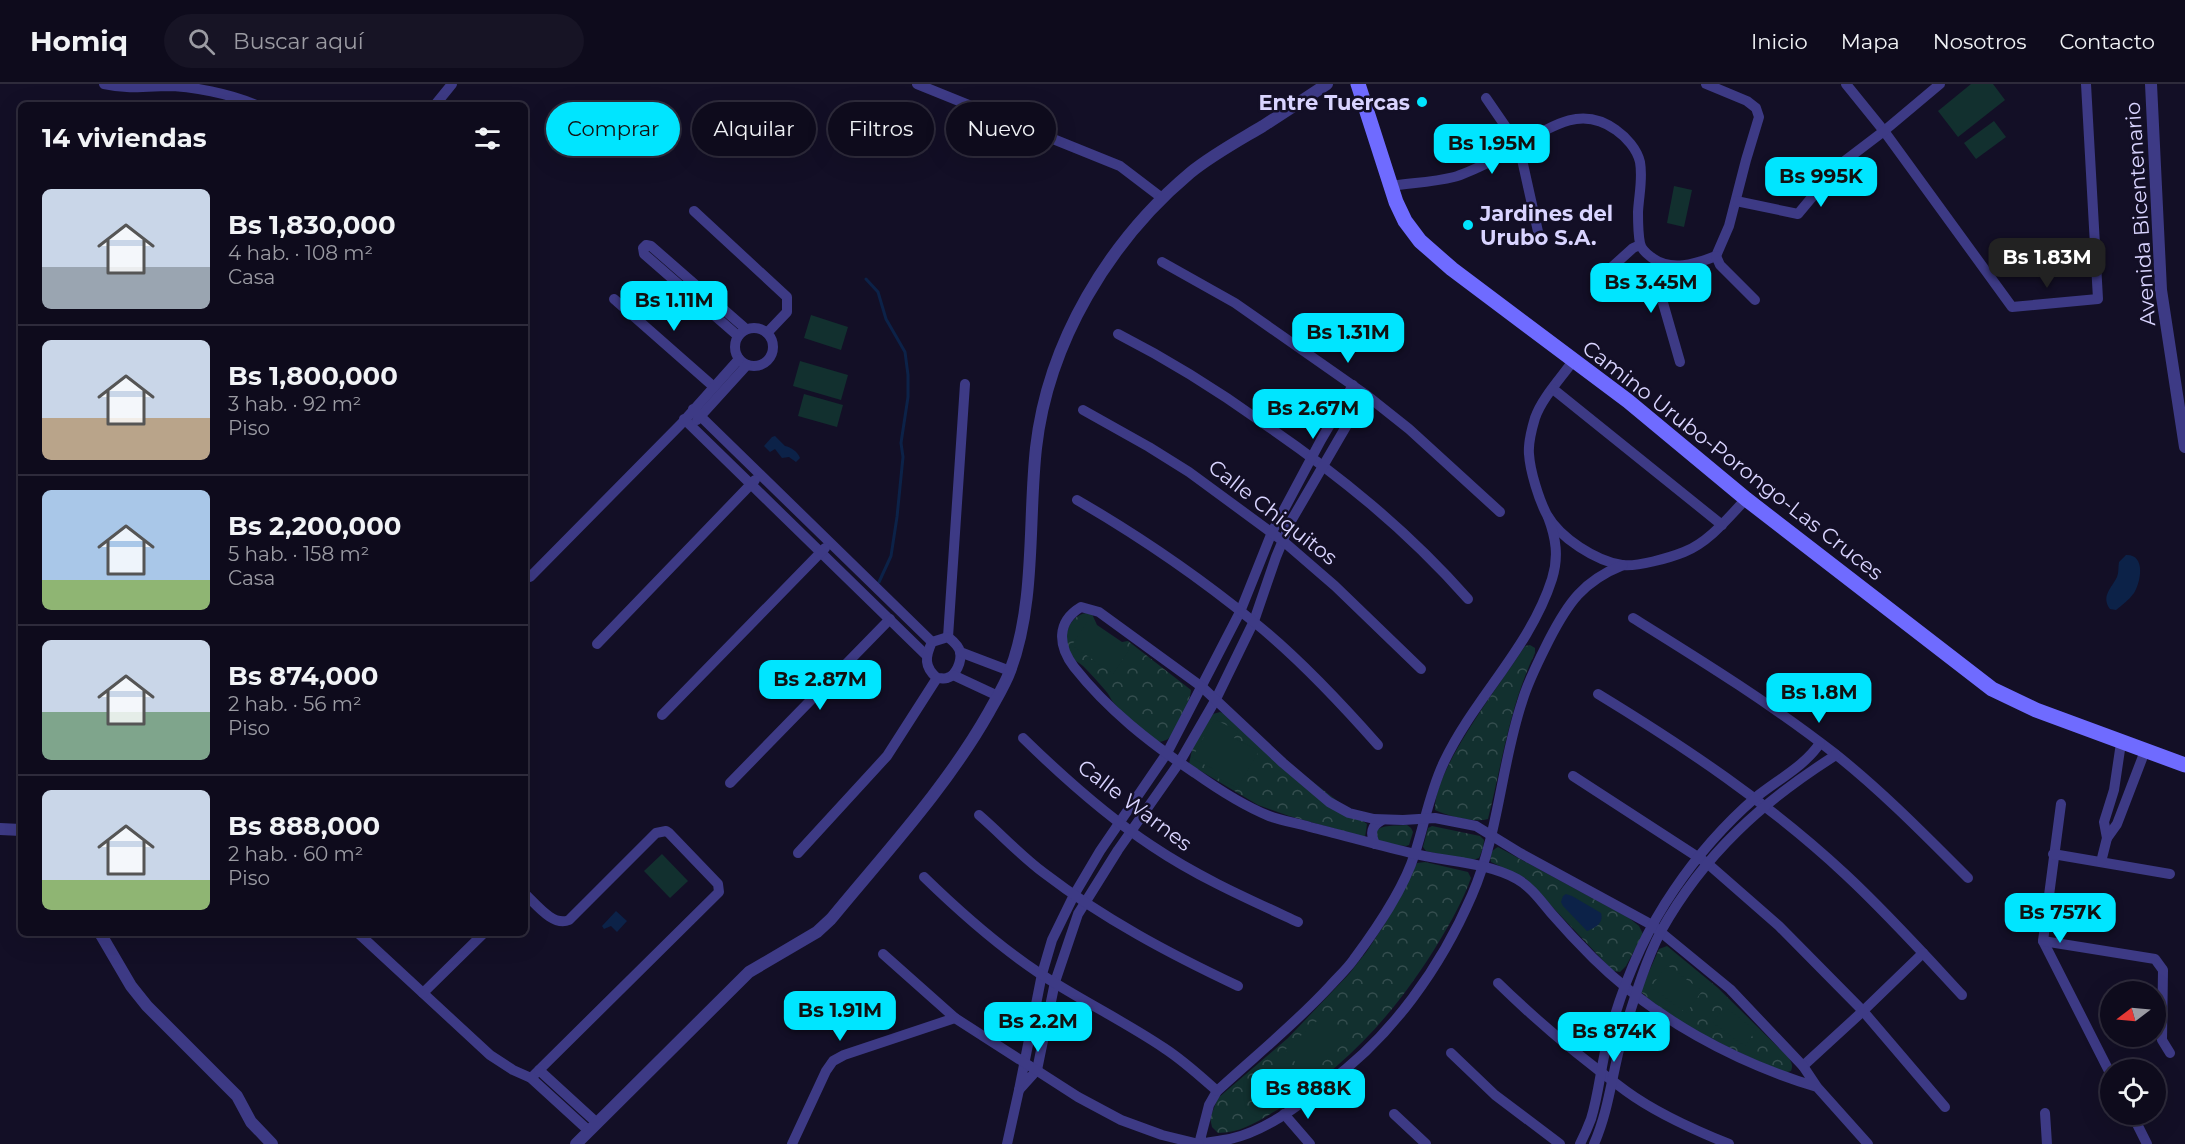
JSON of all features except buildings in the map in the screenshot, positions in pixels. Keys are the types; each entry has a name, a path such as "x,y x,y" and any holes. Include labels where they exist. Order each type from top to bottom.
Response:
{"main road":[{"name":"Camino Urubo-Porongo-Las Cruces","path":"1358,84 1396,202 1405,221 1420,241 1452,269 1628,401 1746,499 1992,689 2036,710 2185,765"}],"street":[{"path":"104,84 136,89 182,87 249,102"},
{"path":"437,102 452,84"},
{"path":"917,84 1120,166 1162,198"},
{"path":"576,1144 749,972 817,932 831,919 940,787 970,746 1010,671 1024,614 1036,447 1048,392 1064,343 1086,299 1111,258 1162,198 1192,172 1327,84"},
{"path":"1391,186 1454,177 1519,146 1558,123 1575,118 1591,119 1615,129 1631,143 1639,159 1642,182 1638,211 1640,245 1660,264 1683,266 1700,263 1716,256 1729,226 1759,117 1756,108 1747,101 1706,84"},
{"path":"1846,84 1884,131 2012,307 2098,299 2086,84"},
{"path":"1736,201 1798,214 1838,166 1940,84"},
{"name":"Avenida Bicentenario","path":"2151,84 2161,290 2185,447"},
{"path":"1486,98 1519,146 1539,236"},
{"path":"694,211 787,297 787,312 767,333"},
{"path":"1602,276 1640,245"},
{"path":"697,413 714,387 743,362 761,364 767,360 773,346 767,333 761,329 742,332 644,254 642,251 644,246 651,246 742,332"},
{"path":"1716,256 1720,265 1755,300"},
{"path":"1162,262 1235,303 1353,385 1409,429 1500,512"},
{"path":"1660,264 1657,282 1680,362"},
{"path":"614,299 714,387"},
{"path":"742,332 735,348 743,362"},
{"path":"1119,334 1183,370 1324,465 1402,530 1468,599"},
{"path":"1199,1144 1209,1105 1217,1091 1309,1009 1353,962 1389,909 1415,854 1435,784 1457,738 1531,629 1547,593 1556,561 1556,537 1531,470 1529,451 1536,416 1573,360"},
{"path":"530,577 697,413 743,362"},
{"path":"948,637 965,384"},
{"path":"1006,1144 1042,974 1052,940 1074,895 1100,851 1167,753 1240,612 1272,532 1353,385"},
{"path":"1553,389 1722,525"},
{"path":"1019,1090 1037,1070 1055,982 1068,940 1085,902 1179,763 1216,699 1254,621 1291,521 1365,394"},
{"name":"Calle Chiquitos","path":"1083,410 1189,472 1272,532 1335,586 1421,669"},
{"path":"697,413 932,642"},
{"path":"686,423 752,484 926,655"},
{"path":"597,644 761,474"},
{"path":"883,954 955,1018 1078,1097 1121,1120 1161,1135 1199,1144 1231,1139 1252,1131 1284,1114 1342,1073 1378,1039 1411,1001 1448,944 1473,894 1492,835 1522,700 1551,636 1577,594 1610,570 1623,565 1659,560 1686,552 1722,525 1746,499"},
{"path":"1077,500 1145,542 1254,621 1318,681 1378,745"},
{"path":"1548,517 1575,544 1602,559 1623,565"},
{"path":"662,715 830,542"},
{"path":"1817,1088 1775,1074 1719,1048 1670,1019 1636,995 1588,953 1520,880 1482,866 1415,854 1272,818 1242,804 1179,763 1117,714 1084,679 1067,657 1062,642 1063,626 1070,614 1081,607 1099,612 1202,687 1283,764 1329,802 1349,813 1383,820 1435,818 1476,826 1656,929 1730,989 1803,1066 1817,1088 1868,1144"},
{"path":"1633,618 1716,670 1836,755 1897,809 1968,878"},
{"path":"730,783 890,619"},
{"path":"1531,629 1538,636 1551,636"},
{"path":"948,637 956,644 960,652 958,665 953,675 947,678 937,678 931,673 926,663 926,655 932,642 948,637"},
{"path":"1525,640 1535,642 1542,654"},
{"path":"960,652 1010,671"},
{"path":"953,675 998,696"},
{"path":"798,853 887,756 937,678"},
{"path":"1598,694 1666,735 1759,802 1844,873 1962,995"},
{"name":"Calle Warnes","path":"1023,738 1058,772 1120,824 1180,864 1298,922"},
{"path":"1580,1144 1591,1119 1608,1039 1635,958 1682,898 1703,860 1733,834 1759,802 1813,754 1820,743"},
{"path":"2107,838 2104,822 2121,743"},
{"path":"2101,862 2107,838 2117,824 2145,751"},
{"path":"1759,802 1836,755"},
{"path":"2116,774 2134,780"},
{"path":"1573,776 1703,860 1779,926 1863,1011 1945,1107"},
{"path":"2061,804 2043,941 2102,1059"},
{"path":"980,815 1042,872 1074,895 1140,937 1238,986"},
{"path":"1375,844 1371,835 1372,829 1375,824 1383,820"},
{"path":"0,829 18,830"},
{"path":"528,897 554,920 564,922 656,833 661,831 669,833 720,888 719,892 535,1074"},
{"path":"2053,854 2170,874"},
{"path":"924,877 968,919 1042,974 1185,1062 1217,1091"},
{"path":"1594,1144 1603,1123 1621,1042 1656,929"},
{"path":"102,936 131,986 147,1006 237,1096 251,1122 272,1144"},
{"path":"361,936 490,1055 513,1070 535,1074 593,1127"},
{"path":"423,993 481,936"},
{"path":"2043,941 2155,959 2163,969 2162,1040 2170,1053"},
{"path":"1803,1066 1923,953"},
{"path":"1498,983 1534,1018 1627,1092 1674,1119 1729,1144"},
{"path":"792,1144 826,1071 833,1061 844,1055 955,1018"},
{"path":"1451,1053 1495,1095 1560,1144"},
{"path":"2045,1113 2047,1144"},
{"path":"1284,1114 1310,1144"},
{"path":"1394,1114 1426,1144"},
{"path":"2138,1125 2147,1144"}],"green space":[{"path":"1971,84 1993,84 2005,100 1958,137 1938,111"},
{"path":"1994,121 2006,137 1976,159 1964,143"},
{"path":"1674,186 1692,190 1684,227 1667,223"},
{"path":"811,315 848,327 841,350 804,338"},
{"path":"800,361 848,375 841,400 793,386"},
{"path":"804,394 843,405 837,427 798,416"},
{"path":"1086,613 1092,614 1097,625 1122,642 1128,641 1191,690 1182,716 1168,739 1159,742 1134,724 1089,672 1068,652 1067,631 1074,619"},
{"path":"1087,622 1129,650 1113,674 1072,645"},
{"path":"1530,645 1535,648 1535,653 1519,693 1507,734 1488,819 1461,818 1435,810 1437,793 1457,750 1525,646"},
{"path":"1220,712 1227,715 1367,824 1365,837 1258,805 1189,764 1193,745 1213,714"},
{"path":"1214,719 1238,731 1234,738 1259,751 1237,788 1212,775 1215,770 1192,758"},
{"path":"1407,825 1413,832 1409,845 1406,846 1380,843 1374,832 1385,827"},
{"path":"1432,826 1480,836 1484,840 1479,858 1470,861 1426,851 1423,847 1428,828"},
{"path":"1498,847 1629,918 1639,926 1643,934 1626,966 1620,972 1613,971 1525,878 1491,862 1491,853"},
{"path":"662,854 688,881 670,898 644,871"},
{"path":"1425,862 1468,872 1471,878 1449,925 1407,990 1369,1035 1326,1075 1277,1110 1249,1126 1218,1133 1212,1127 1210,1118 1218,1098 1288,1038 1349,974 1386,922 1417,863"},
{"path":"1667,946 1718,988 1785,1054 1791,1062 1791,1071 1784,1073 1709,1038 1674,1017 1641,992 1659,949"},
{"path":"1667,965 1702,991 1686,1013 1651,987"},
{"path":"1724,1007 1756,1030 1745,1046 1713,1023"},
{"path":"1326,1013 1349,1039 1307,1076 1285,1050"}],"water":[{"path":"775,436 798,454 800,458 796,462 789,457 782,458 775,449 770,452 764,446"},
{"path":"2126,555 2137,559 2140,570 2139,582 2128,600 2116,610 2110,609 2106,600 2107,596 2117,577 2119,562"},
{"path":"1566,894 1601,913 1602,917 1598,925 1587,931 1563,906 1561,902"},
{"path":"616,911 627,921 617,932 611,926 604,929 602,926"}],"waterway":[{"path":"866,279 878,292 886,319 905,352 908,375 897,517 891,556 879,582"}],"place":[{"name":"Entre Tuercas","path":"1422,102"},
{"name":"Jardines del Urubo S.A.","path":"1468,225"}]}
